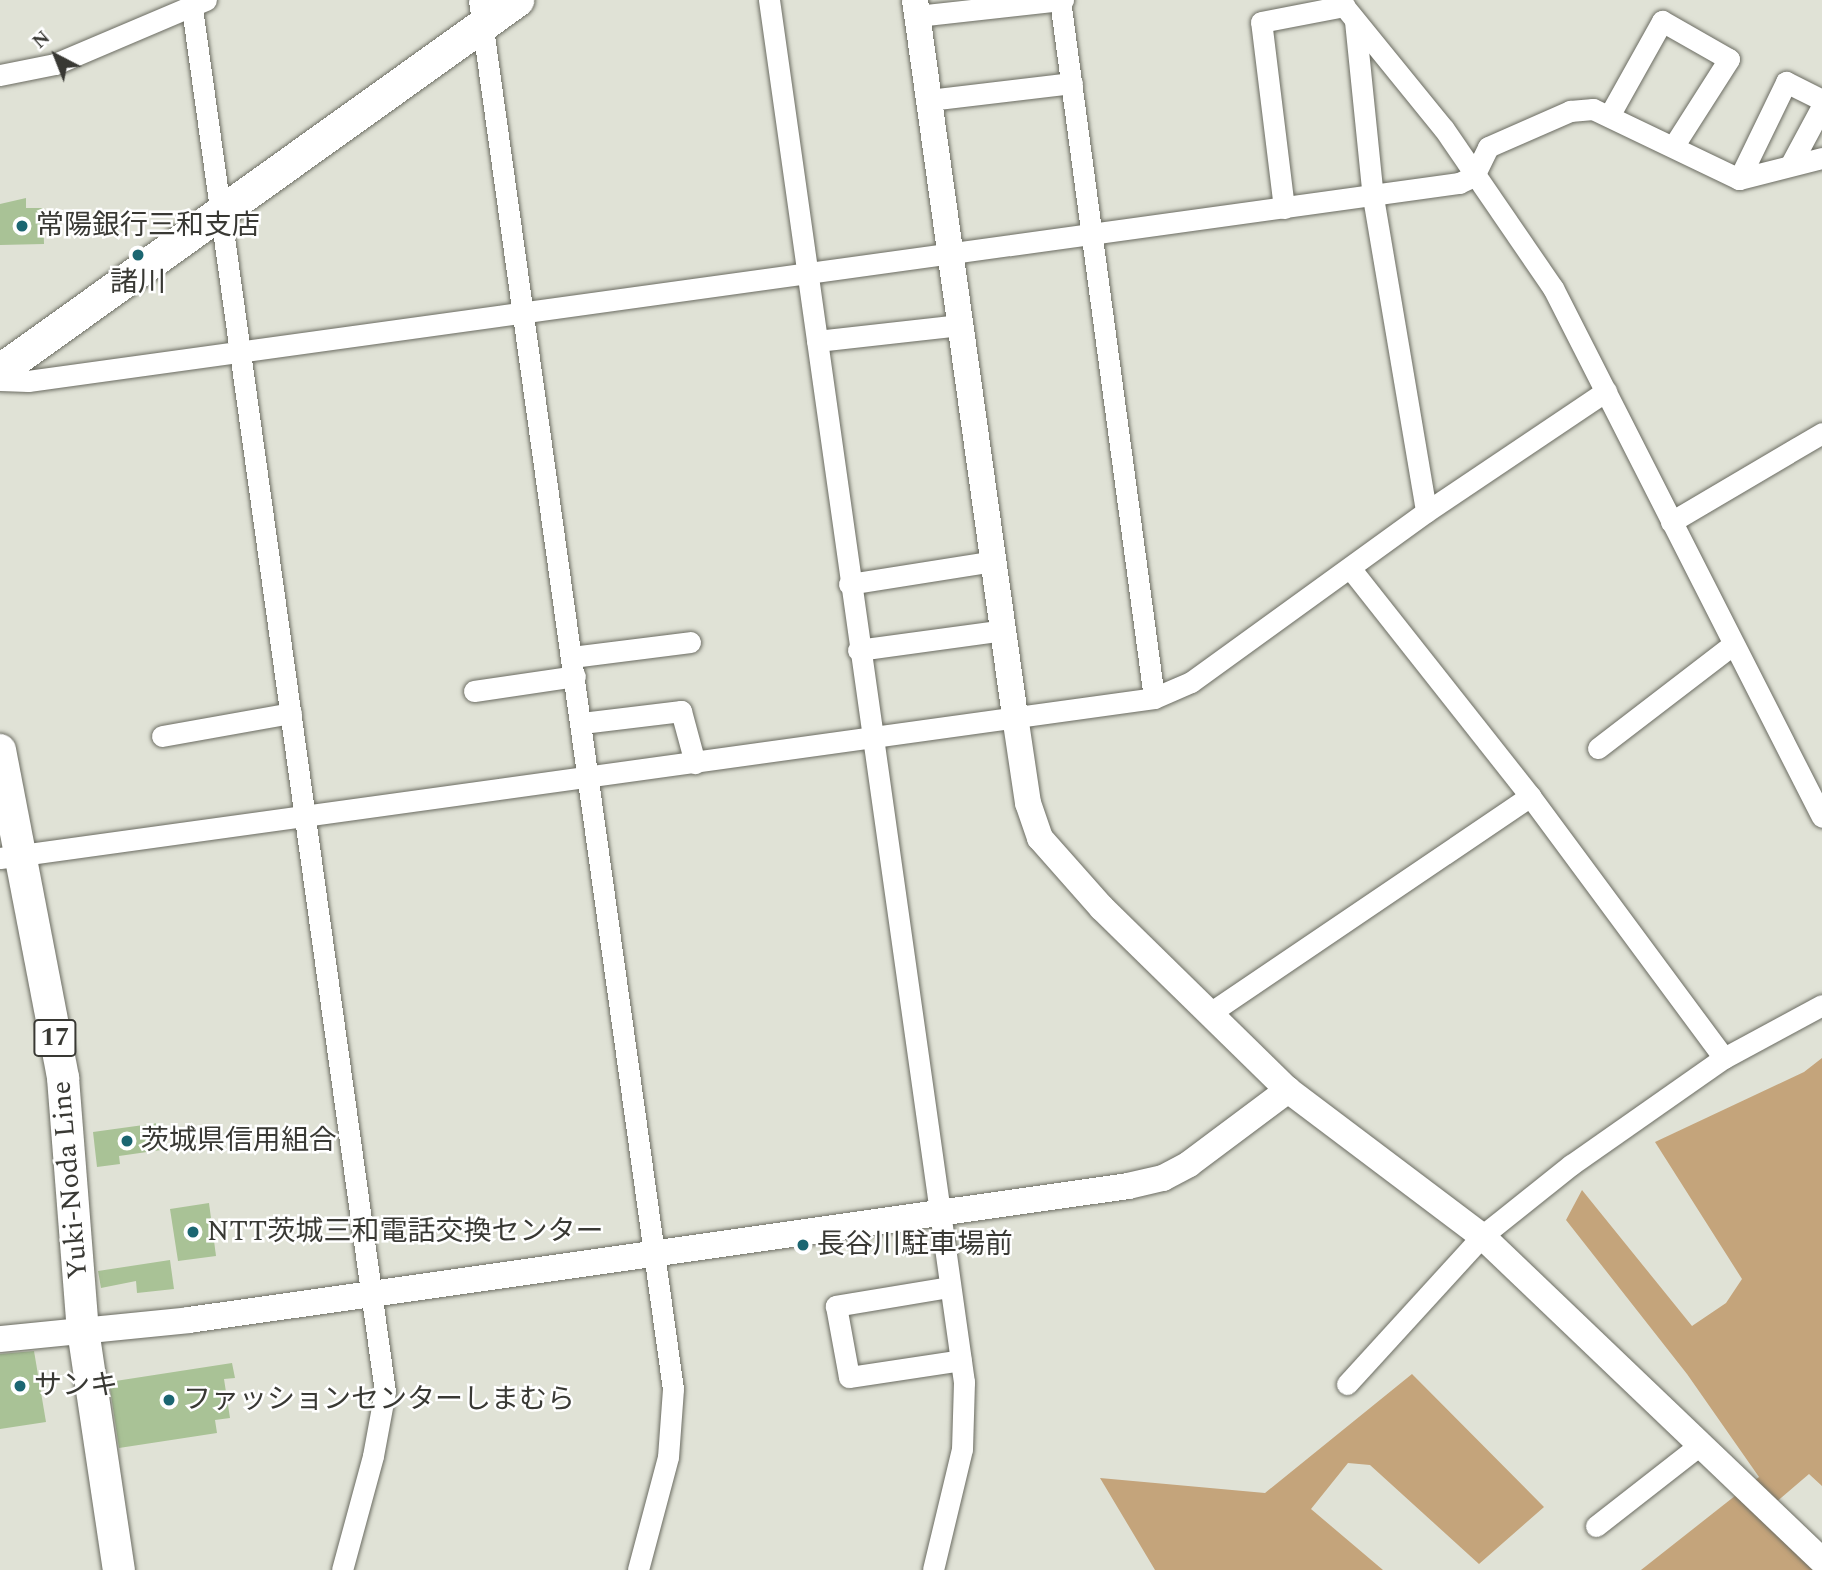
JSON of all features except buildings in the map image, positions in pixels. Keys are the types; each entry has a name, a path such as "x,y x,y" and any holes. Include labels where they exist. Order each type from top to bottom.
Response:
{"highway":[{"path":"0,370 220,212 480,13 517,0"}],"main road":[{"name":"Yuki-Noda Line","path":"0,750 9,856 68,1114 83,1330 119,1570"}],"street":[{"path":"769,0 870,737 961,1360 965,1411 962,1449 933,1570"},
{"path":"1154,698 1061,0 916,8 1015,716 1028,803 1040,838 1102,908 1288,1090 1482,1236 1822,1561"},
{"path":"0,75 55,64 199,4 220,212 243,352 385,1391 373,1456 342,1570"},
{"path":"1346,9 1444,129 1553,288 1732,645 1822,817"},
{"path":"1346,9 1373,197 1426,512"},
{"path":"1284,208 1261,22 1346,9"},
{"path":"480,13 590,779 673,1389 667,1457 638,1570"},
{"path":"1609,116 1662,21 1729,59 1673,147"},
{"path":"1739,179 1786,82 1822,100"},
{"path":"929,100 1072,83"},
{"path":"1792,162 1822,106"},
{"path":"0,380 28,381 950,257 1094,233 1373,197 1459,183 1474,176 1488,147 1570,111 1593,109 1739,179 1792,162 1822,158"},
{"path":"817,341 960,325"},
{"path":"9,856 305,814 590,779 1154,698 1191,682 1426,512 1606,391"},
{"path":"1671,522 1822,433"},
{"path":"849,584 994,561"},
{"path":"1350,568 1530,796 1724,1058"},
{"path":"858,650 1004,630"},
{"path":"474,691 690,642"},
{"path":"1598,748 1732,645"},
{"path":"582,723 681,710 695,763"},
{"path":"162,736 291,713"},
{"path":"1210,1013 1530,796"},
{"path":"1347,1384 1482,1236 1571,1165 1724,1058 1822,1005"},
{"path":"0,1339 189,1320 372,1292 940,1214 1163,1178 1216,1146 1288,1090"},
{"path":"949,1287 836,1306 849,1377 961,1360"},
{"path":"1596,1526 1701,1444"}],"shaded area":[{"path":"1822,1058 1822,1486 1809,1474 1768,1509 1822,1570 1641,1570 1759,1477 1687,1374 1566,1220 1582,1190 1692,1326 1726,1303 1742,1279 1655,1142 1804,1072"},
{"path":"1412,1374 1544,1507 1479,1564 1370,1465 1348,1463 1311,1509 1383,1570 1155,1570 1100,1478 1265,1493"}],"place":[{"name":"常陽銀行三和支店","path":"22,226"},
{"name":"諸川","path":"138,255"},
{"name":"茨城県信用組合","path":"127,1141"},
{"name":"NTT茨城三和電話交換センター","path":"193,1232"},
{"name":"長谷川駐車場前","path":"803,1245"},
{"name":"サンキ","path":"20,1386"},
{"name":"ファッションセンターしまむら","path":"169,1400"}]}
